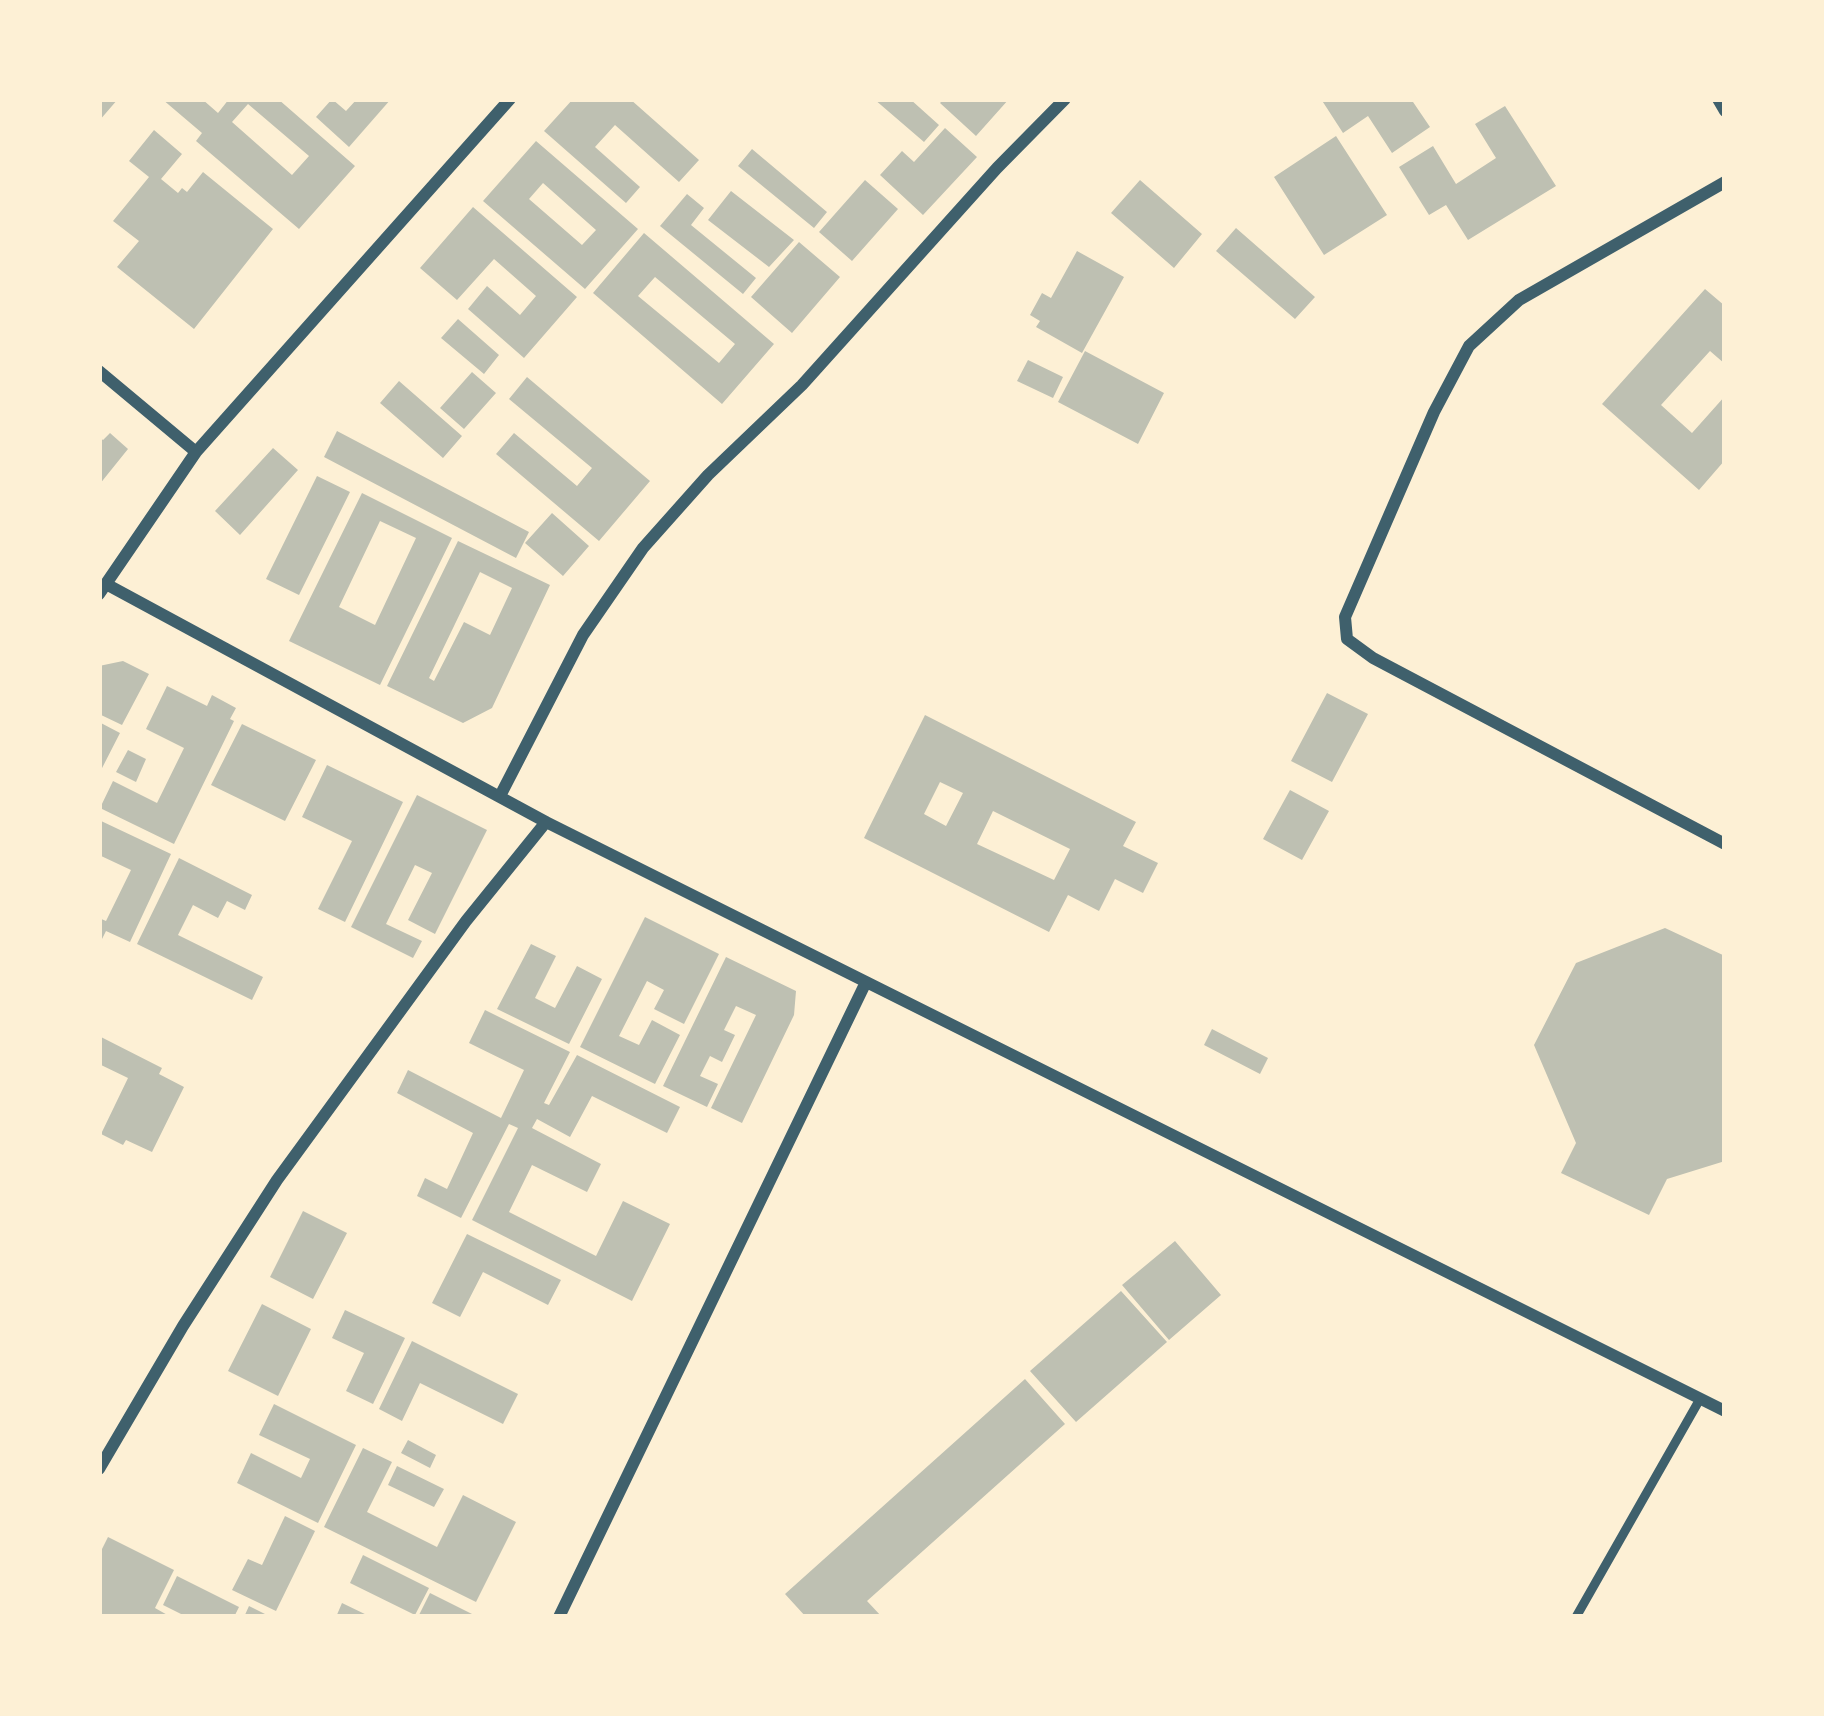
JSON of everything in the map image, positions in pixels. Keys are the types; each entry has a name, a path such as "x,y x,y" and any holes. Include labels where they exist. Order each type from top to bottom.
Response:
{"street":[{"path":"510,99 196,452 102,589 546,822 1725,1411"},
{"path":"500,796 583,635 643,548 708,476 802,385 1065,99"},
{"path":"1718,99 1725,111"},
{"path":"1725,182 1520,300 1469,346 1434,412 1345,617 1347,639 1373,658 1725,844"},
{"path":"99,371 196,452"},
{"path":"99,1469 277,1180 466,921 546,822"},
{"path":"559,1617 866,982"}],"lane":[{"path":"1576,1617 1700,1399"}],"building":[{"path":"99,99 118,99 99,121"},
{"path":"162,99 202,99 218,113 229,99 278,99 355,166 299,229 196,141 202,133","holes":["248,104 309,156 292,175 232,122"]},
{"path":"332,99 346,111 357,99 391,99 349,147 316,117"},
{"path":"573,99 630,99 699,160 679,182 615,125 595,147 640,187 626,203 544,131"},
{"path":"874,99 910,99 939,125 924,142"},
{"path":"944,99 1009,99 976,136 940,103"},
{"path":"1321,99 1411,99 1430,127 1392,153 1368,116 1343,133"},
{"path":"1505,106 1556,186 1468,240 1446,205 1429,215 1399,167 1433,146 1456,184 1496,158 1475,124"},
{"path":"945,128 977,157 923,215 880,175 902,151 914,162"},
{"path":"154,130 182,154 161,179 178,193 182,188 187,192 203,172 273,229 194,329 117,267 139,241 113,221 149,177 129,161"},
{"path":"1336,136 1387,215 1324,255 1274,177"},
{"path":"536,141 638,229 585,289 483,201","holes":["543,183 596,230 582,245 529,199"]},
{"path":"752,149 827,212 814,228 738,166"},
{"path":"865,180 898,209 852,261 819,232"},
{"path":"1140,180 1202,234 1174,268 1111,213"},
{"path":"731,191 794,240 769,267 708,220"},
{"path":"687,194 704,208 691,225 756,278 743,294 660,226"},
{"path":"473,207 577,297 524,358 468,309 487,286 520,315 536,296 494,259 457,300 420,268"},
{"path":"1236,228 1315,297 1295,319 1216,251"},
{"path":"644,233 774,344 722,404 593,293","holes":["655,277 735,344 719,363 638,296"]},
{"path":"799,242 840,277 792,333 751,297"},
{"path":"1077,251 1124,277 1082,353 1036,327 1040,321 1030,315 1042,293 1051,298"},
{"path":"1705,289 1725,306 1725,364 1710,351 1661,405 1692,433 1725,396 1725,460 1699,490 1602,404"},
{"path":"458,319 499,355 484,374 441,338"},
{"path":"1085,351 1164,393 1138,444 1058,402"},
{"path":"1028,360 1063,377 1053,398 1017,381"},
{"path":"472,372 496,393 464,429 440,408"},
{"path":"527,377 650,481 599,541 496,454 514,433 577,486 592,468 509,399"},
{"path":"399,381 462,436 443,458 380,403"},
{"path":"337,431 529,532 516,558 324,457"},
{"path":"110,433 128,449 99,485 99,437 103,440"},
{"path":"273,448 298,470 240,535 215,511"},
{"path":"317,476 350,492 299,595 266,579"},
{"path":"362,493 452,538 380,685 289,641","holes":["380,521 416,538 375,625 339,607"]},
{"path":"552,513 589,546 563,576 525,543"},
{"path":"458,541 550,585 492,708 463,723 387,686","holes":["480,572 512,588 490,635 464,622 434,681 429,678"]},
{"path":"123,661 149,674 122,725 99,714 99,666"},
{"path":"167,686 207,706 212,695 236,708 174,844 100,808 113,781 157,803 184,748 146,729"},
{"path":"1327,693 1368,714 1332,782 1291,761"},
{"path":"925,715 1136,822 1123,846 1158,863 1143,893 1115,879 1099,911 1068,895 1049,932 864,838","holes":["940,782 963,793 946,826 924,814","993,811 1070,849 1054,880 977,844"]},
{"path":"99,722 120,733 99,774"},
{"path":"242,724 316,760 285,821 211,785"},
{"path":"128,750 146,759 136,782 116,772"},
{"path":"327,765 403,802 345,922 318,909 352,841 302,817"},
{"path":"1290,790 1329,811 1302,860 1263,839"},
{"path":"417,795 487,830 435,934 408,920 432,873 415,865 386,924 422,941 413,958 351,927"},
{"path":"99,820 171,854 130,942 106,931 99,945 99,918 106,921 131,870 99,855"},
{"path":"179,858 252,895 245,910 227,901 218,918 193,905 178,935 263,977 252,1000 137,944"},
{"path":"645,917 719,954 684,1024 654,1009 664,990 647,981 619,1036 639,1045 652,1020 680,1035 655,1084 580,1047"},
{"path":"1665,928 1725,956 1725,1161 1667,1179 1649,1215 1561,1173 1576,1143 1534,1045 1576,963"},
{"path":"531,944 556,956 535,998 555,1008 577,966 602,979 569,1044 497,1009"},
{"path":"726,957 796,991 794,1015 742,1123 711,1108 756,1015 736,1006 724,1030 735,1035 722,1062 710,1056 700,1076 718,1084 707,1107 663,1086"},
{"path":"485,1010 570,1052 544,1103 549,1105 577,1055 680,1107 667,1133 592,1096 570,1137 537,1119 532,1128 601,1164 587,1192 532,1165 509,1212 596,1256 623,1201 670,1224 632,1301 472,1220 518,1128 509,1124 461,1218 417,1196 425,1178 447,1189 473,1133 397,1093 408,1070 501,1118 524,1070 469,1043"},
{"path":"1212,1029 1268,1058 1260,1074 1204,1045"},
{"path":"99,1036 162,1068 159,1074 184,1087 152,1152 101,1134 128,1078 99,1064"},
{"path":"303,1211 347,1233 313,1299 270,1277"},
{"path":"467,1234 561,1280 548,1305 483,1272 460,1317 432,1303"},
{"path":"1175,1241 1221,1295 1169,1340 1122,1285"},
{"path":"1121,1291 1167,1342 1076,1422 1030,1371"},
{"path":"262,1304 311,1329 278,1396 228,1371"},
{"path":"345,1310 405,1338 373,1404 346,1391 364,1353 332,1338"},
{"path":"412,1341 518,1394 503,1424 420,1383 402,1421 379,1409"},
{"path":"1025,1379 1065,1424 867,1601 882,1617 806,1617 785,1594"},
{"path":"274,1404 356,1445 318,1523 237,1483 251,1453 301,1478 310,1459 259,1435"},
{"path":"408,1440 436,1455 430,1468 401,1453"},
{"path":"363,1448 392,1462 367,1512 437,1547 463,1495 516,1522 476,1602 324,1527"},
{"path":"397,1466 444,1489 434,1507 388,1485"},
{"path":"285,1516 315,1531 276,1611 232,1590 248,1559 262,1565"},
{"path":"108,1537 174,1570 155,1608 171,1617 99,1617 99,1555"},
{"path":"363,1555 429,1588 415,1615 350,1583"},
{"path":"177,1576 239,1607 234,1617 187,1617 163,1605"},
{"path":"430,1593 478,1617 418,1617"},
{"path":"342,1603 371,1617 336,1617"},
{"path":"249,1606 271,1617 244,1617"}]}
